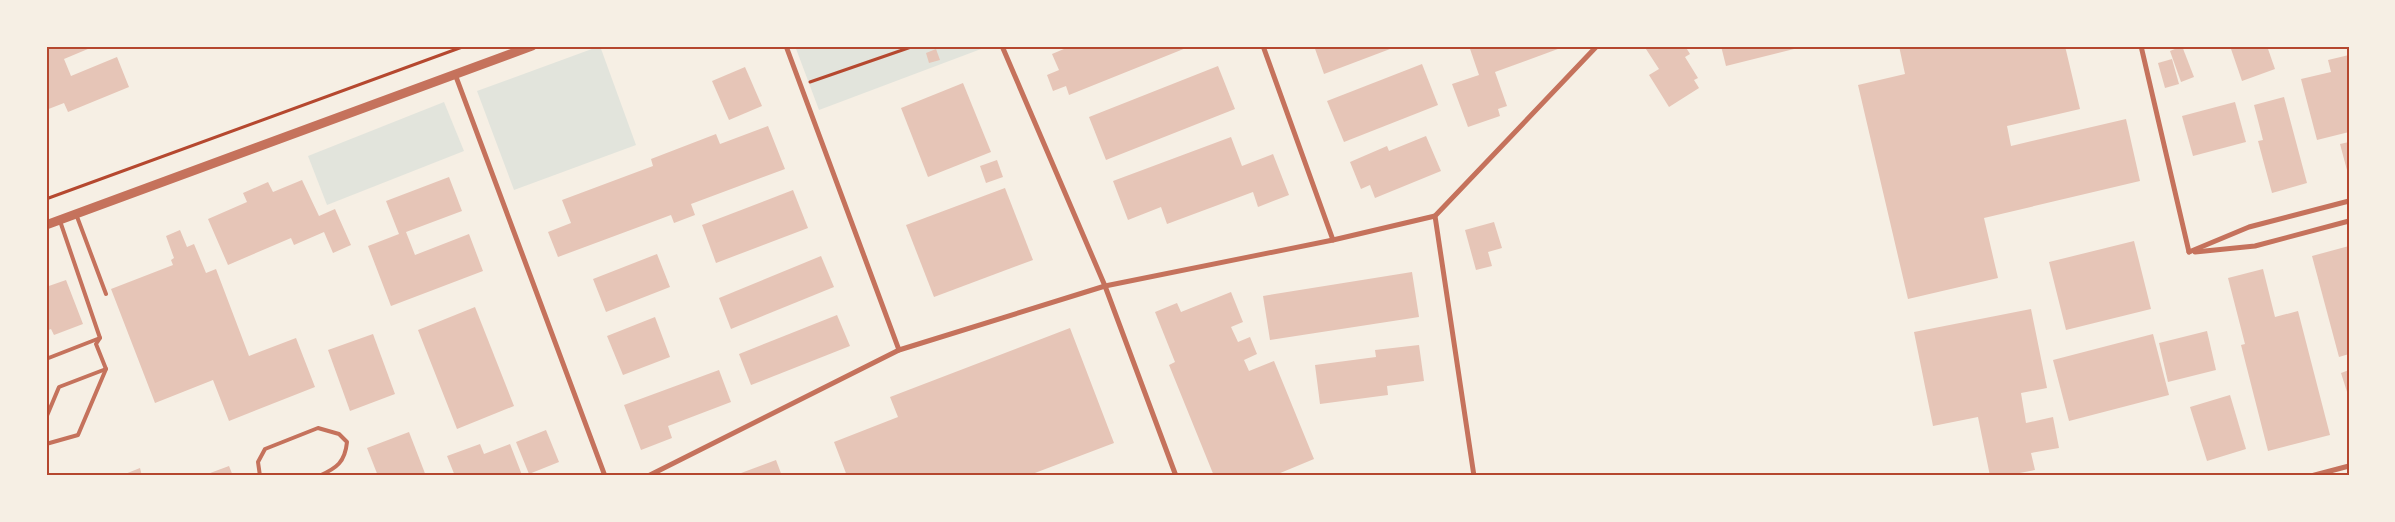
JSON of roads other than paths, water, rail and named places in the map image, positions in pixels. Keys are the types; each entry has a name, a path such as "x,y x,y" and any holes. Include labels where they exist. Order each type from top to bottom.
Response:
{"street":[{"path":"46,225 532,46"},
{"path":"786,46 899,350"},
{"path":"1002,46 1104,286 1176,476"},
{"path":"1263,46 1333,240"},
{"path":"648,476 899,350 1104,286 1333,240 1435,216 1597,46"},
{"path":"2141,46 2189,252"},
{"path":"455,74 605,476"},
{"path":"2189,252 2249,227 2349,201"},
{"path":"1435,216 1474,476"},
{"path":"2189,252 2255,246 2349,221"},
{"path":"2311,476 2349,466"}],"lane":[{"path":"76,214 106,294"},
{"path":"59,220 100,338"},
{"path":"46,359 100,338"},
{"path":"46,444 78,435 106,369 96,344 100,338"},
{"path":"46,418 59,387 106,369"},
{"path":"260,476 258,462 265,449 318,428 339,434 347,442 344,460 336,468 319,476"}]}
